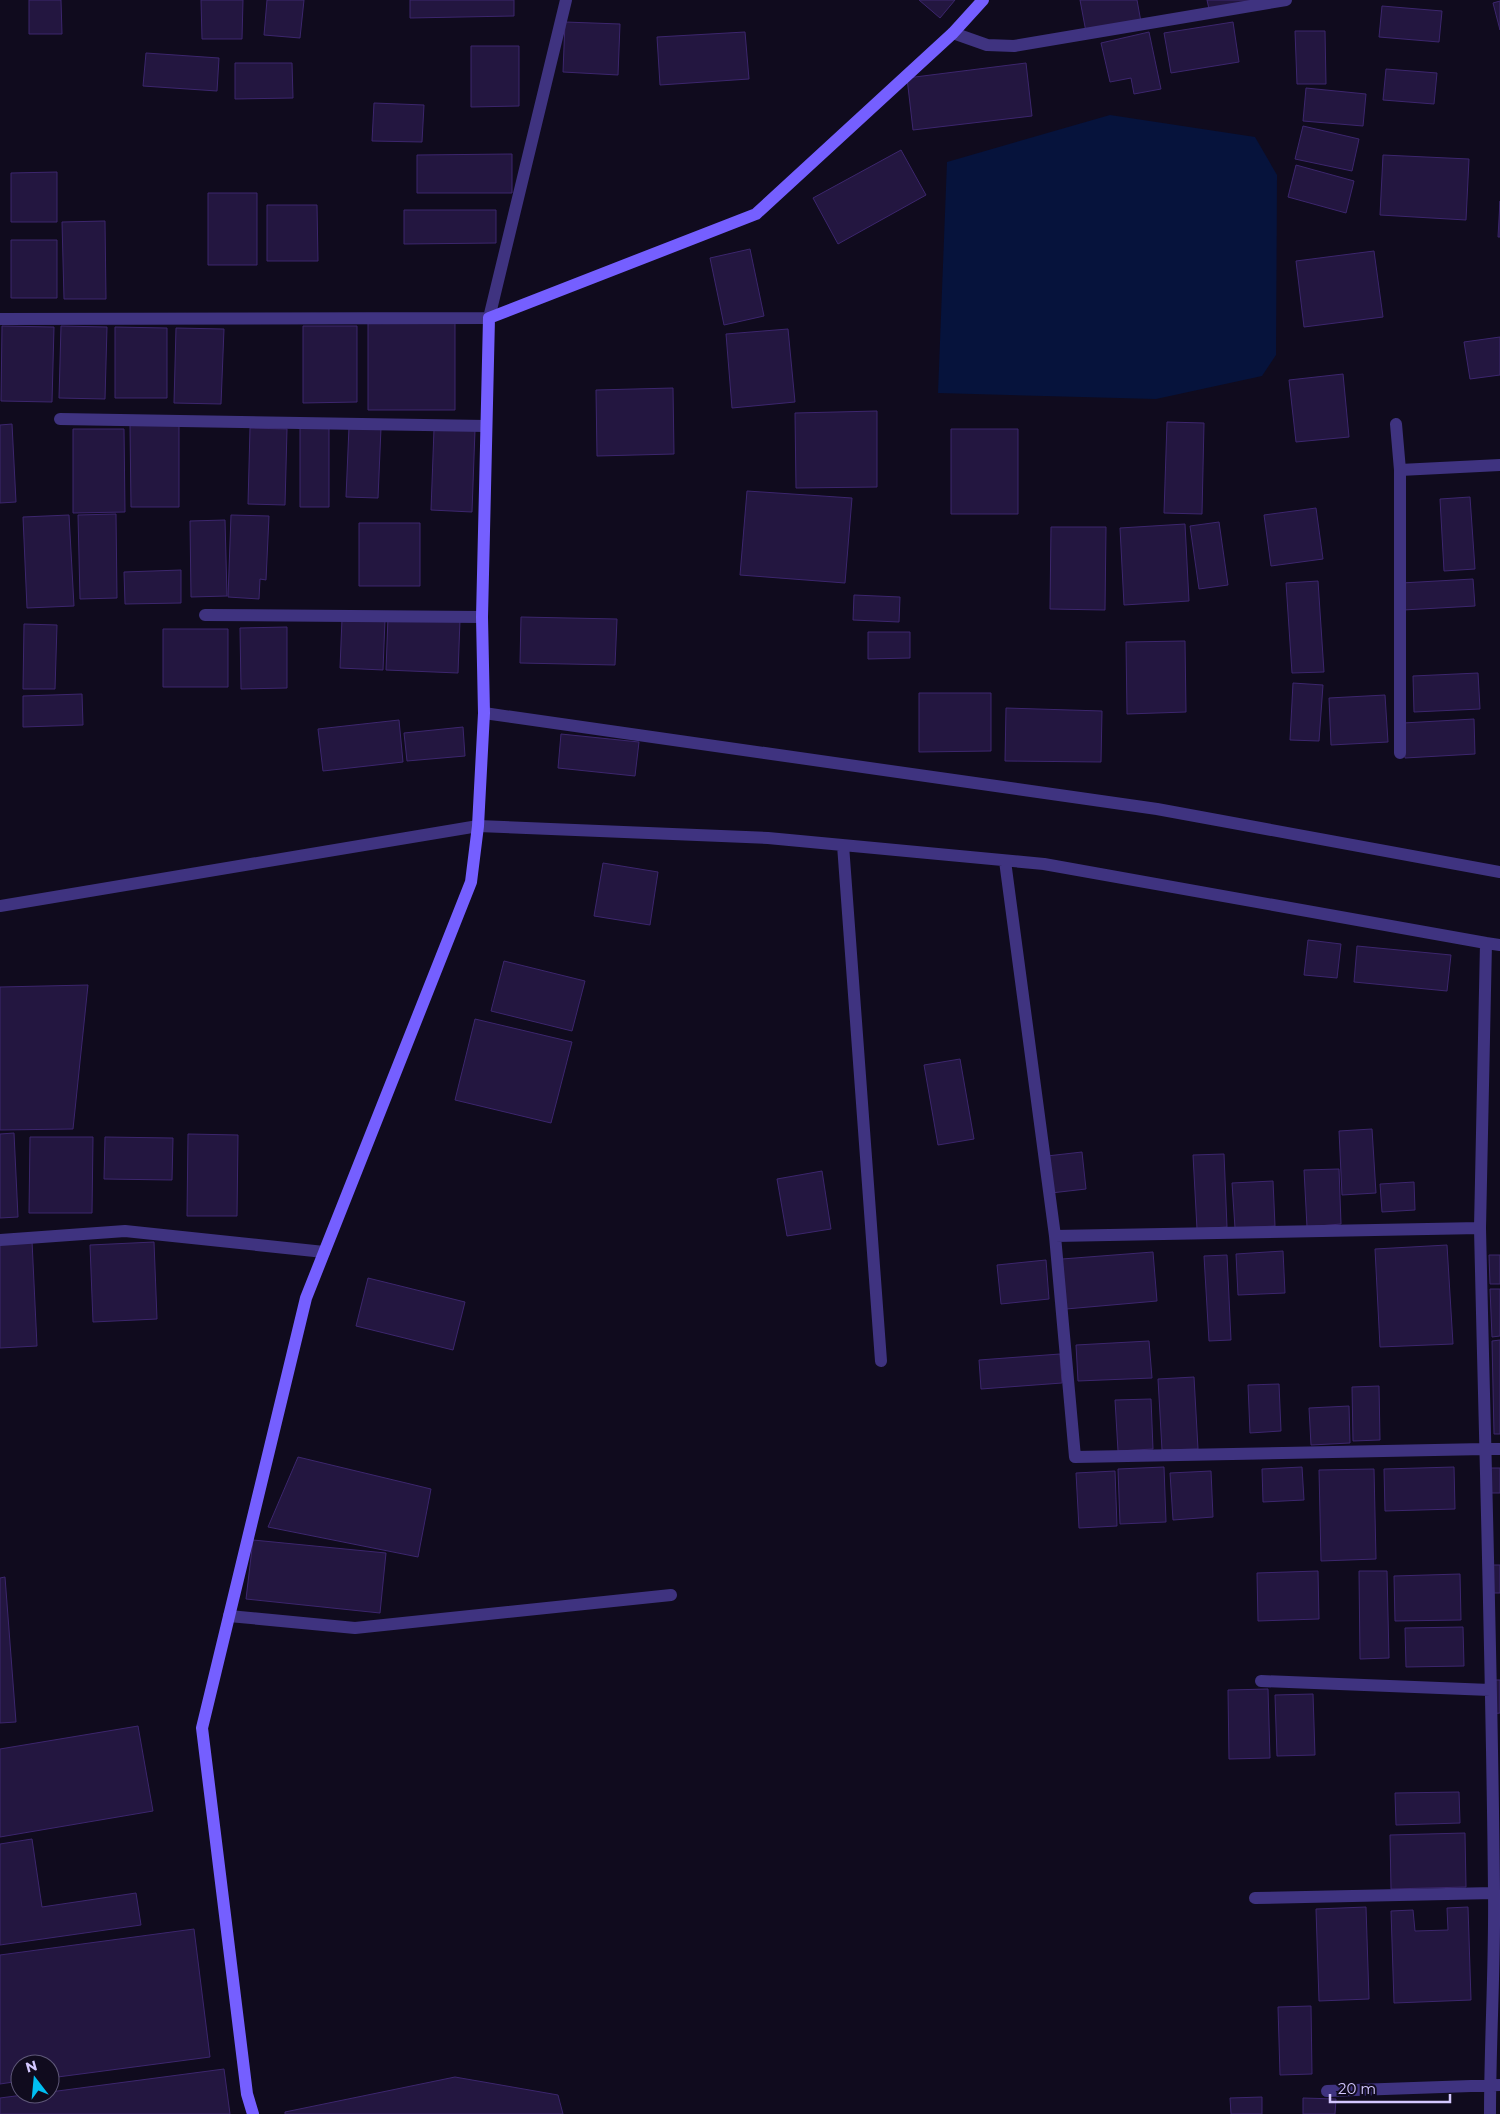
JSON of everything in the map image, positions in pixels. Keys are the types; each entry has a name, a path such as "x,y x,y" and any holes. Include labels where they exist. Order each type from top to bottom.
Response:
{"street":[{"path":"253,2114 247,2094 202,1728 306,1298 471,882 478,826 484,713 482,617 488,318 566,0"},
{"path":"0,318 488,318 756,214 953,33 983,0"},
{"path":"953,33 987,45 1014,46 1286,0"},
{"path":"60,419 486,426"},
{"path":"1396,424 1400,470 1400,753"},
{"path":"1400,470 1500,465"},
{"path":"205,615 482,617"},
{"path":"484,713 1156,809 1500,872"},
{"path":"0,906 478,826 768,838 1044,864 1500,945"},
{"path":"843,845 881,1361"},
{"path":"1005,861 1055,1236 1075,1458 1500,1449"},
{"path":"1486,944 1480,1228 1494,1894 1495,2085 1490,2114"},
{"path":"1055,1236 1480,1228"},
{"path":"0,1240 125,1231 324,1252"},
{"path":"229,1616 355,1628 671,1595"},
{"path":"1261,1681 1490,1690"},
{"path":"1255,1898 1494,1894"},
{"path":"1327,2091 1495,2085"}],"water":[{"path":"1110,115 1255,137 1277,175 1276,355 1262,376 1156,399 938,393 947,162"}],"building":[{"path":"29,0 61,0 62,34 29,34"},
{"path":"201,0 243,0 242,39 202,39"},
{"path":"267,0 304,0 300,38 264,35"},
{"path":"410,0 514,0 514,16 410,18"},
{"path":"919,0 955,0 940,18"},
{"path":"1080,0 1137,0 1141,22 1086,32"},
{"path":"1207,0 1256,0 1209,9"},
{"path":"1500,1 1500,30 1493,3"},
{"path":"1382,6 1442,11 1439,42 1379,37"},
{"path":"565,22 620,24 618,75 563,72"},
{"path":"1233,22 1239,62 1171,73 1164,33"},
{"path":"1295,31 1325,31 1326,84 1297,84"},
{"path":"745,32 749,79 660,85 657,37"},
{"path":"1149,32 1161,89 1134,94 1131,78 1110,82 1101,43"},
{"path":"471,46 519,46 519,106 471,107"},
{"path":"146,53 219,58 217,91 143,86"},
{"path":"235,63 292,63 293,98 235,99"},
{"path":"1026,63 1032,116 913,130 907,78"},
{"path":"1386,69 1437,73 1434,104 1383,100"},
{"path":"1306,88 1366,94 1363,126 1303,121"},
{"path":"374,103 424,105 422,142 372,141"},
{"path":"1303,126 1359,139 1352,171 1295,159"},
{"path":"901,150 926,195 838,244 813,198"},
{"path":"512,154 512,193 417,193 417,155"},
{"path":"1383,155 1469,159 1466,220 1380,215"},
{"path":"1296,165 1354,181 1346,213 1288,197"},
{"path":"57,172 57,222 11,222 11,173"},
{"path":"208,193 257,193 257,265 208,265"},
{"path":"1500,201 1500,237 1498,237"},
{"path":"267,205 317,205 318,261 267,261"},
{"path":"404,210 496,210 496,243 404,244"},
{"path":"105,221 106,299 64,299 62,222"},
{"path":"11,240 57,240 57,298 11,298"},
{"path":"750,249 764,316 724,325 710,258"},
{"path":"1374,251 1383,317 1304,327 1296,261"},
{"path":"368,321 455,321 455,410 368,410"},
{"path":"2,326 54,327 52,402 1,401"},
{"path":"61,326 107,327 105,399 59,398"},
{"path":"303,326 357,326 357,402 303,403"},
{"path":"115,327 167,328 167,398 115,398"},
{"path":"176,328 224,329 221,404 174,403"},
{"path":"788,329 795,402 732,408 726,334"},
{"path":"1500,337 1500,375 1470,379 1464,342"},
{"path":"1343,374 1349,437 1296,442 1289,380"},
{"path":"673,388 674,454 597,456 596,390"},
{"path":"877,411 877,487 796,488 795,413"},
{"path":"1167,422 1204,423 1202,514 1164,513"},
{"path":"12,424 16,502 0,503 0,425"},
{"path":"179,424 179,507 131,507 130,425"},
{"path":"329,427 329,507 300,507 300,428"},
{"path":"349,427 381,428 378,498 346,497"},
{"path":"250,428 287,429 285,505 248,504"},
{"path":"73,429 124,429 125,512 73,513"},
{"path":"434,429 475,430 472,512 431,510"},
{"path":"951,429 1018,429 1018,514 951,514"},
{"path":"747,491 852,498 845,583 740,575"},
{"path":"1470,497 1475,569 1444,571 1440,499"},
{"path":"1316,508 1323,559 1271,566 1264,515"},
{"path":"116,514 117,598 80,599 78,515"},
{"path":"69,515 74,606 27,608 23,517"},
{"path":"231,515 269,516 266,580 260,579 259,599 228,597"},
{"path":"225,520 227,596 191,597 190,521"},
{"path":"1219,522 1228,585 1199,589 1190,526"},
{"path":"359,523 420,523 420,586 359,586"},
{"path":"1185,524 1189,601 1124,605 1120,528"},
{"path":"1051,527 1106,527 1105,610 1050,609"},
{"path":"181,570 181,603 125,604 124,572"},
{"path":"1473,579 1475,606 1403,610 1401,583"},
{"path":"1318,581 1324,672 1292,673 1286,583"},
{"path":"854,595 900,597 899,622 853,620"},
{"path":"388,617 460,620 458,673 386,670"},
{"path":"521,617 617,619 615,665 520,663"},
{"path":"342,619 385,620 383,670 340,668"},
{"path":"24,624 57,625 55,689 23,689"},
{"path":"287,627 287,688 241,689 240,628"},
{"path":"163,629 228,629 228,687 163,687"},
{"path":"868,632 910,632 910,658 868,659"},
{"path":"1185,641 1186,712 1127,714 1126,642"},
{"path":"1478,673 1480,709 1414,712 1413,676"},
{"path":"1293,683 1323,685 1319,741 1290,740"},
{"path":"919,693 991,693 991,751 919,752"},
{"path":"82,694 83,725 23,727 23,696"},
{"path":"1385,695 1388,742 1331,745 1329,698"},
{"path":"1006,708 1102,711 1101,762 1005,761"},
{"path":"1474,719 1475,754 1405,758 1403,723"},
{"path":"399,720 403,762 323,771 318,729"},
{"path":"463,727 465,756 407,761 404,733"},
{"path":"561,734 639,742 635,776 558,768"},
{"path":"603,863 658,872 650,925 594,916"},
{"path":"1308,940 1341,944 1337,978 1304,975"},
{"path":"1357,946 1451,955 1447,991 1354,982"},
{"path":"504,961 585,981 572,1031 491,1011"},
{"path":"88,985 73,1129 0,1130 0,987"},
{"path":"475,1019 572,1042 551,1123 455,1100"},
{"path":"960,1059 974,1139 938,1145 924,1065"},
{"path":"1372,1129 1376,1193 1342,1195 1339,1131"},
{"path":"14,1133 18,1217 0,1218 0,1134"},
{"path":"188,1134 238,1135 237,1216 187,1216"},
{"path":"30,1137 93,1137 92,1213 29,1213"},
{"path":"105,1137 173,1138 172,1180 104,1179"},
{"path":"1082,1152 1086,1189 1051,1193 1047,1156"},
{"path":"1224,1154 1227,1227 1197,1229 1193,1155"},
{"path":"1339,1169 1341,1224 1307,1227 1304,1170"},
{"path":"822,1171 831,1229 787,1236 777,1179"},
{"path":"1273,1181 1275,1226 1235,1228 1232,1183"},
{"path":"1414,1182 1415,1210 1382,1212 1380,1184"},
{"path":"32,1241 37,1346 0,1348 0,1242"},
{"path":"154,1242 157,1319 93,1322 90,1245"},
{"path":"1447,1245 1453,1344 1380,1347 1375,1249"},
{"path":"1283,1251 1285,1293 1238,1295 1236,1254"},
{"path":"1153,1252 1157,1301 1066,1309 1062,1259"},
{"path":"1227,1255 1231,1340 1209,1341 1204,1256"},
{"path":"1489,1255 1500,1255 1500,1284 1490,1284"},
{"path":"1046,1260 1049,1299 1001,1304 997,1265"},
{"path":"368,1278 465,1302 453,1350 356,1326"},
{"path":"1490,1289 1500,1289 1500,1336 1492,1337"},
{"path":"1500,1340 1500,1434 1494,1434 1492,1341"},
{"path":"1149,1341 1152,1378 1078,1381 1076,1345"},
{"path":"1060,1354 1062,1383 981,1389 979,1360"},
{"path":"1194,1377 1198,1449 1162,1450 1158,1379"},
{"path":"1279,1384 1281,1431 1250,1433 1248,1385"},
{"path":"1379,1386 1380,1440 1353,1441 1352,1387"},
{"path":"1151,1399 1153,1449 1118,1451 1115,1400"},
{"path":"1349,1406 1350,1443 1311,1445 1309,1408"},
{"path":"298,1457 431,1489 418,1557 268,1527"},
{"path":"1164,1467 1166,1522 1120,1524 1118,1469"},
{"path":"1302,1467 1304,1500 1263,1502 1262,1469"},
{"path":"1454,1467 1455,1509 1385,1511 1384,1469"},
{"path":"1488,1468 1500,1468 1500,1493 1488,1493"},
{"path":"1374,1469 1376,1559 1321,1561 1319,1470"},
{"path":"1115,1471 1117,1526 1079,1528 1076,1473"},
{"path":"1211,1471 1213,1517 1173,1520 1170,1473"},
{"path":"253,1540 386,1553 380,1613 246,1599"},
{"path":"1490,1565 1500,1565 1500,1593 1490,1593"},
{"path":"1318,1571 1319,1619 1258,1621 1257,1573"},
{"path":"1359,1571 1387,1571 1389,1658 1360,1659"},
{"path":"1460,1574 1461,1620 1395,1621 1394,1576"},
{"path":"5,1577 16,1722 0,1723 0,1578"},
{"path":"1463,1627 1464,1666 1406,1667 1405,1628"},
{"path":"1491,1680 1500,1680 1500,1713 1491,1714"},
{"path":"1268,1689 1270,1758 1229,1759 1228,1690"},
{"path":"1313,1694 1315,1755 1277,1756 1275,1695"},
{"path":"138,1726 153,1811 0,1837 0,1749"},
{"path":"1459,1792 1460,1823 1396,1825 1395,1793"},
{"path":"1465,1833 1466,1887 1391,1889 1390,1835"},
{"path":"32,1839 42,1907 136,1893 141,1925 0,1945 0,1844"},
{"path":"1366,1907 1369,1999 1319,2001 1316,1909"},
{"path":"1468,1907 1471,2000 1394,2003 1391,1911 1413,1910 1415,1931 1448,1930 1447,1908"},
{"path":"194,1929 210,2057 60,2077 60,2054 10,2054 10,2082 0,2084 0,1955"},
{"path":"1311,2006 1312,2074 1280,2075 1278,2007"},
{"path":"224,2069 230,2114 0,2114 0,2098 10,2097 10,2104 60,2104 60,2091"},
{"path":"455,2077 558,2095 563,2114 285,2114 285,2112"},
{"path":"1262,2097 1262,2114 1231,2114 1230,2098"},
{"path":"1303,2098 1336,2099 1335,2114 1303,2114"}]}
